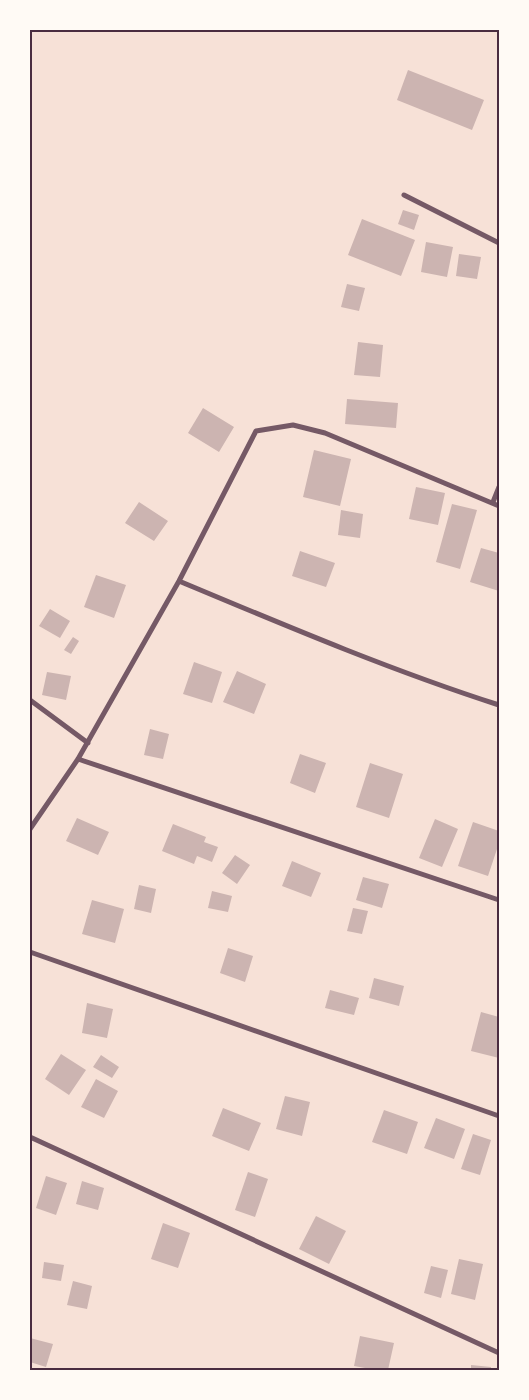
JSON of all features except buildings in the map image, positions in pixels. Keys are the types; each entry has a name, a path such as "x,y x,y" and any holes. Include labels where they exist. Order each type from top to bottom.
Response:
{"street":[{"path":"404,195 499,243"},
{"path":"30,829 88,743 178,581 256,431 294,425 325,433 499,506"},
{"path":"492,502 499,487"},
{"path":"178,581 327,644 499,705"},
{"path":"30,700 88,743"},
{"path":"78,760 499,900"},
{"path":"30,952 499,1116"},
{"path":"30,1137 499,1353"}]}
